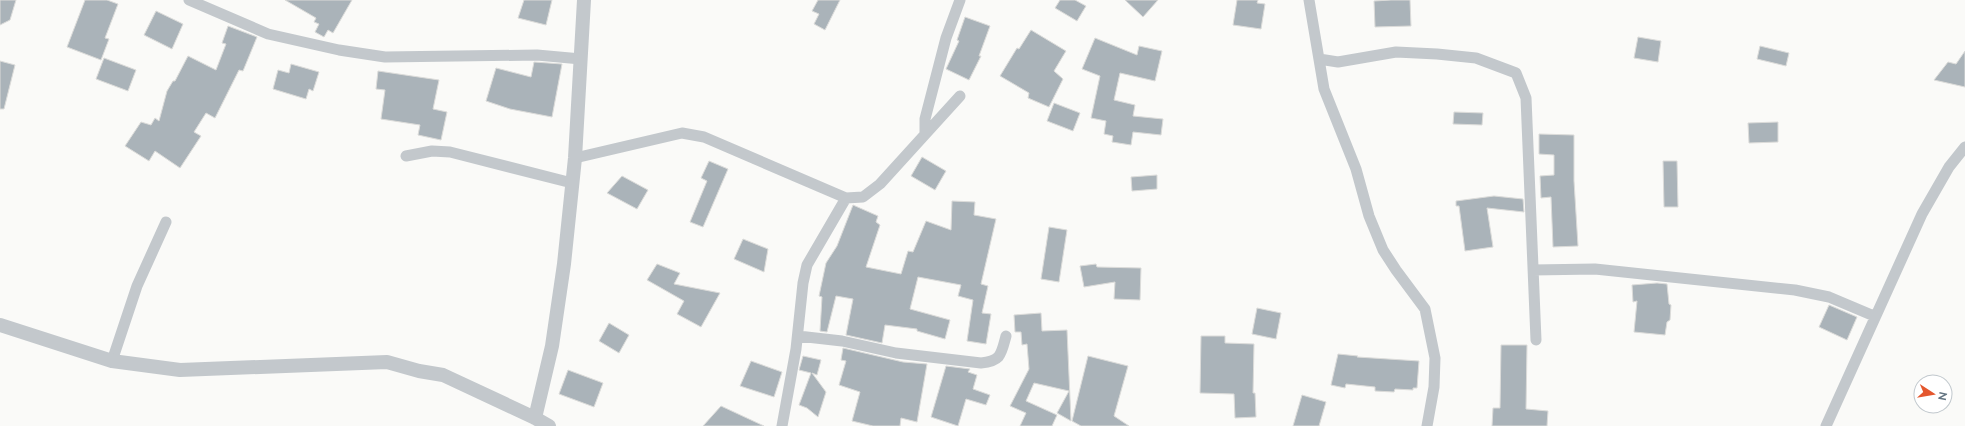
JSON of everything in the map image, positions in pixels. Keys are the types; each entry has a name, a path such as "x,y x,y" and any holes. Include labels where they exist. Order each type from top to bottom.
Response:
{"street":[{"path":"189,0 268,34 339,50 385,57 537,55 581,60"},
{"path":"535,418 552,346 564,264 575,158 584,0"},
{"path":"925,133 925,119 946,38 960,0"},
{"path":"1309,0 1324,89 1356,169 1369,216 1383,250 1396,270 1425,308 1435,358 1434,387 1427,426"},
{"path":"1319,59 1338,62 1396,52 1437,54 1476,58 1516,73 1526,98 1536,340"},
{"path":"575,158 682,133 704,137 846,198 863,197 880,184 960,96"},
{"path":"1826,426 1874,316 1922,214 1949,167 1965,147"},
{"path":"406,156 432,151 450,152 572,183"},
{"path":"782,426 798,336 803,283 807,265 846,198"},
{"path":"112,361 136,286 166,222"},
{"path":"1533,270 1594,269 1794,290 1829,297 1874,316"},
{"path":"0,325 112,361 180,370 387,362 419,371 443,375 549,426"},
{"path":"798,336 842,341 896,353 980,363 994,361 1002,354 1006,336"}],"building":[{"path":"0,0 16,0 10,20 0,25"},
{"path":"85,0 107,0 118,4 105,38 109,39 101,60 67,47"},
{"path":"285,0 352,0 333,33 328,30 324,37 315,32 319,24 314,22 316,18"},
{"path":"524,0 552,0 546,25 518,18"},
{"path":"818,0 840,0 825,30 814,24 819,14 812,11"},
{"path":"1060,0 1075,0 1086,6 1077,21 1055,8"},
{"path":"1125,0 1158,0 1143,17"},
{"path":"1237,0 1258,0 1257,3 1265,4 1261,29 1233,25"},
{"path":"1410,0 1411,26 1375,27 1374,1"},
{"path":"156,11 183,24 172,49 144,35"},
{"path":"965,17 990,26 979,56 981,56 969,80 946,69 959,41 957,40"},
{"path":"228,26 257,37 243,71 239,70 215,118 206,113 194,132 201,136 180,168 155,151 149,161 125,146 141,122 151,125 155,118 159,121 167,91 173,81 175,81 188,56 216,70 226,44 222,43"},
{"path":"1031,30 1066,51 1054,71 1063,79 1049,107 1028,98 1029,93 1000,76 1017,48 1019,49"},
{"path":"1638,37 1661,41 1658,62 1634,58"},
{"path":"1095,38 1137,55 1139,46 1162,51 1155,81 1120,73 1114,100 1135,105 1133,116 1163,119 1161,135 1133,132 1131,145 1112,142 1113,136 1104,134 1106,121 1091,118 1100,76 1082,69"},
{"path":"1760,46 1789,53 1786,66 1757,59"},
{"path":"1965,51 1965,87 1934,80 1948,62 1956,64"},
{"path":"104,58 136,70 128,91 96,79"},
{"path":"0,61 15,65 4,109 0,109"},
{"path":"534,62 562,64 552,117 510,109 486,101 496,68 531,77"},
{"path":"291,64 319,72 313,91 309,89 306,99 273,89 278,70 289,73"},
{"path":"378,71 439,80 433,109 447,112 441,140 418,135 420,125 381,119 385,90 376,89"},
{"path":"1054,103 1080,113 1073,131 1047,121"},
{"path":"1454,112 1483,113 1482,125 1453,124"},
{"path":"1778,122 1778,142 1749,143 1748,123"},
{"path":"1539,134 1574,135 1574,181 1578,246 1553,247 1551,197 1541,198 1540,176 1554,175 1554,155 1539,154"},
{"path":"922,157 946,171 935,190 911,176"},
{"path":"709,161 728,169 703,227 690,222 707,181 701,178"},
{"path":"1663,161 1677,161 1678,207 1664,207"},
{"path":"1157,175 1157,189 1132,191 1131,177"},
{"path":"622,176 648,190 637,209 607,193"},
{"path":"1494,196 1523,199 1524,212 1487,208 1493,247 1465,251 1459,206 1456,206 1456,201"},
{"path":"952,201 975,202 974,215 996,219 981,284 988,286 982,313 991,314 986,344 967,341 973,300 958,296 961,285 918,277 910,309 950,320 945,339 917,331 917,329 885,325 882,343 846,335 853,299 836,296 827,332 820,331 822,297 819,296 826,263 837,246 853,205 878,216 876,222 880,225 866,267 901,274 908,251 913,252 926,221 951,230"},
{"path":"1049,227 1067,230 1059,282 1041,279"},
{"path":"743,239 768,249 764,272 734,259"},
{"path":"657,264 680,273 674,284 720,293 701,327 677,314 684,301 647,280"},
{"path":"1096,264 1097,267 1141,268 1140,300 1114,299 1115,282 1084,287 1080,266"},
{"path":"1657,283 1667,284 1669,304 1671,305 1670,320 1667,322 1665,335 1634,332 1637,301 1633,302 1632,285"},
{"path":"1829,305 1857,317 1847,340 1819,327"},
{"path":"1257,308 1281,313 1276,339 1252,334"},
{"path":"1041,313 1042,331 1067,330 1071,421 1057,413 1069,391 1034,383 1026,401 1057,415 1052,426 1020,426 1026,413 1010,406 1029,369 1027,344 1022,345 1021,332 1015,332 1014,315"},
{"path":"609,323 629,335 619,353 599,341"},
{"path":"1201,336 1225,336 1225,343 1254,344 1253,393 1255,393 1256,417 1235,418 1234,394 1200,393"},
{"path":"1501,345 1527,345 1526,409 1548,411 1547,426 1492,426 1493,408 1500,408"},
{"path":"843,348 903,362 927,364 917,422 901,418 900,426 873,426 852,421 860,392 839,385 846,361 841,360"},
{"path":"1338,354 1358,356 1357,357 1419,361 1417,388 1413,388 1413,390 1395,389 1394,392 1375,391 1375,387 1346,384 1345,388 1331,385"},
{"path":"803,356 821,360 817,375 812,373 826,392 818,417 807,408 799,405 811,373 799,370"},
{"path":"1088,356 1128,366 1114,416 1129,426 1081,426 1072,421"},
{"path":"751,361 782,372 774,397 740,386"},
{"path":"946,366 970,369 968,372 977,375 973,389 990,395 986,405 966,399 958,426 931,417"},
{"path":"568,370 603,383 594,407 559,394"},
{"path":"1302,395 1326,402 1319,426 1293,426"},
{"path":"721,406 764,426 703,426"}]}
